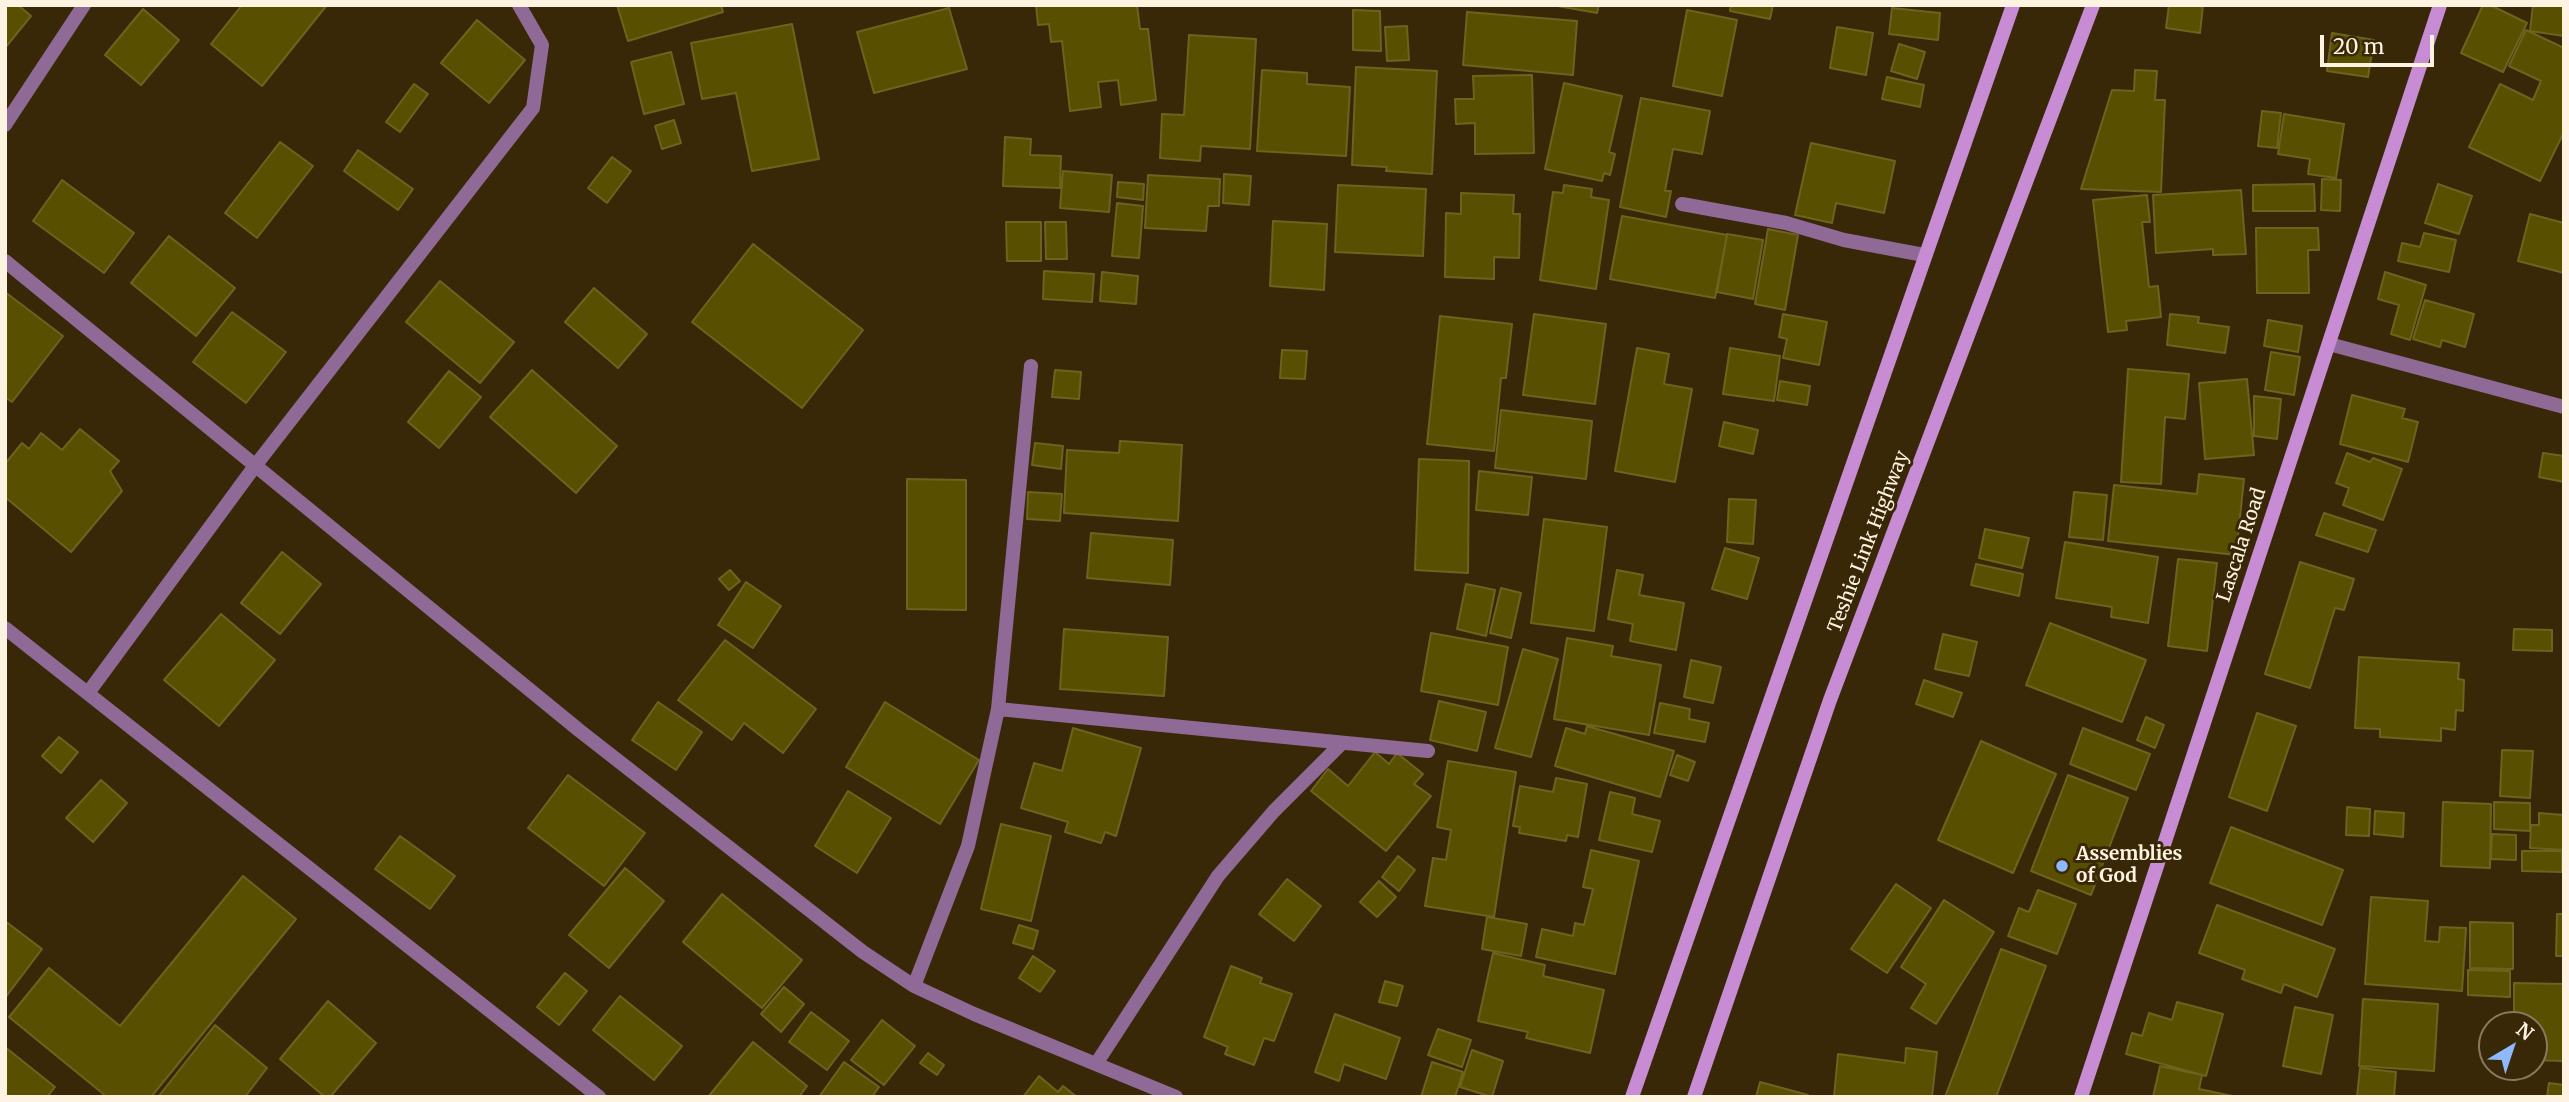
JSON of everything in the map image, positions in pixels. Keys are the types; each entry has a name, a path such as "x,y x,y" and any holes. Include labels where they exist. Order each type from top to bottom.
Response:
{"main road":[{"name":"Teshie Link Highway","path":"1632,1097 2013,5"},
{"name":"Teshie Link Highway","path":"1693,1097 1830,700 2093,5"},
{"name":"Lascala Road","path":"2081,1097 2440,5"}],"street":[{"path":"5,125 84,5"},
{"path":"88,693 255,466 533,107 542,45 519,5"},
{"path":"1682,204 1786,223 1844,240 1924,255"},
{"path":"5,261 580,731 863,952 914,986 1176,1097"},
{"path":"2329,344 2564,407"},
{"path":"914,986 968,846 998,709 1031,366"},
{"path":"5,628 599,1097"},
{"path":"998,709 1428,751"},
{"path":"1096,1064 1217,876 1273,811 1341,744"}],"building":[{"path":"5,5 18,5 31,16 5,48"},
{"path":"242,5 327,5 262,86 211,44"},
{"path":"617,5 721,5 723,12 628,41"},
{"path":"1036,5 1137,5 1140,29 1148,29 1156,100 1121,105 1118,80 1098,82 1101,107 1070,111 1062,41 1051,42 1049,24 1038,25"},
{"path":"1552,5 1599,5 1597,13"},
{"path":"1731,5 1773,5 1770,19 1730,11"},
{"path":"2169,5 2203,5 2200,33 2166,28"},
{"path":"2483,5 2490,5 2527,23 2503,72 2461,53"},
{"path":"2533,5 2564,5 2564,36 2530,31"},
{"path":"949,8 967,69 874,93 857,32"},
{"path":"1892,8 1940,13 1938,40 1889,34"},
{"path":"143,9 179,40 141,85 105,55"},
{"path":"1353,10 1380,11 1381,51 1353,50"},
{"path":"1687,10 1737,20 1722,96 1673,86"},
{"path":"1467,12 1577,21 1573,75 1463,65"},
{"path":"477,20 525,60 489,103 441,63"},
{"path":"792,24 819,159 752,171 736,93 702,99 691,43"},
{"path":"1407,26 1409,60 1387,61 1385,27"},
{"path":"1837,27 1873,33 1866,75 1830,68"},
{"path":"2526,30 2564,48 2564,132 2540,181 2469,147 2500,84 2533,100 2541,81 2509,66"},
{"path":"2332,33 2374,40 2368,77 2327,71"},
{"path":"1189,35 1256,39 1250,149 1201,146 1200,161 1160,158 1162,114 1184,115"},
{"path":"1899,44 1925,52 1917,79 1891,71"},
{"path":"671,52 684,104 644,114 631,62"},
{"path":"1356,67 1437,71 1432,174 1386,171 1387,167 1352,165"},
{"path":"1262,70 1307,73 1307,84 1350,87 1346,156 1257,151"},
{"path":"2135,70 2157,71 2155,100 2165,100 2161,192 2081,189 2112,90 2134,91"},
{"path":"1532,75 1534,153 1475,154 1475,123 1456,124 1455,99 1474,99 1473,76"},
{"path":"1887,77 1924,85 1920,107 1882,99"},
{"path":"1564,83 1622,96 1609,152 1615,154 1610,175 1604,173 1602,181 1545,169"},
{"path":"414,84 428,94 400,132 386,122"},
{"path":"1641,98 1710,111 1702,154 1673,149 1665,191 1671,191 1666,217 1620,207"},
{"path":"2262,111 2281,113 2277,148 2258,146"},
{"path":"2284,114 2344,124 2336,178 2308,174 2310,159 2278,154"},
{"path":"674,120 681,143 662,149 655,126"},
{"path":"1005,137 1031,139 1030,155 1061,156 1060,188 1003,186"},
{"path":"280,142 313,166 257,238 225,213"},
{"path":"1811,143 1895,161 1884,213 1836,203 1832,223 1795,215"},
{"path":"358,150 413,189 398,210 344,171"},
{"path":"612,157 631,171 607,203 588,188"},
{"path":"1063,171 1112,175 1109,212 1060,208"},
{"path":"1224,174 1251,176 1249,205 1223,203"},
{"path":"1148,175 1220,179 1219,206 1208,206 1206,231 1145,228"},
{"path":"2322,179 2341,180 2340,211 2321,210"},
{"path":"62,180 134,233 104,273 33,221"},
{"path":"1118,182 1144,184 1143,200 1117,197"},
{"path":"2314,184 2315,211 2253,211 2253,185"},
{"path":"2438,184 2472,196 2459,234 2425,223"},
{"path":"1338,185 1426,189 1423,256 1335,252"},
{"path":"1564,185 1592,189 1591,197 1609,200 1596,289 1540,280 1553,192 1563,193"},
{"path":"2241,190 2246,254 2213,255 2213,249 2156,253 2153,195"},
{"path":"1461,193 1514,195 1513,214 1520,214 1519,258 1494,257 1494,279 1445,277 1446,213 1461,214"},
{"path":"2147,195 2150,222 2142,222 2149,287 2158,286 2161,317 2126,321 2127,330 2108,332 2093,200"},
{"path":"1117,203 1143,206 1139,258 1112,256"},
{"path":"2530,214 2564,223 2564,273 2518,261"},
{"path":"1622,216 1727,235 1715,298 1610,279"},
{"path":"1273,221 1327,224 1324,290 1270,286"},
{"path":"1006,222 1041,222 1041,261 1007,261"},
{"path":"1045,222 1066,222 1067,259 1046,259"},
{"path":"2256,228 2318,228 2319,250 2308,250 2309,293 2257,293"},
{"path":"1768,229 1798,235 1785,310 1755,304"},
{"path":"2424,233 2456,240 2449,272 2398,261 2402,243 2420,247"},
{"path":"1727,234 1763,240 1753,299 1717,292"},
{"path":"169,236 235,288 196,336 131,283"},
{"path":"753,244 863,330 802,408 692,322"},
{"path":"1044,271 1094,274 1092,302 1043,299"},
{"path":"1102,272 1138,276 1136,304 1100,301"},
{"path":"2385,272 2426,285 2410,340 2391,334 2399,305 2378,299"},
{"path":"440,281 514,342 480,383 406,322"},
{"path":"594,288 647,334 618,368 565,322"},
{"path":"5,292 63,336 12,402 5,397"},
{"path":"2425,300 2474,314 2465,347 2442,340 2440,347 2413,339"},
{"path":"232,312 286,352 246,403 193,362"},
{"path":"1534,314 1606,324 1595,404 1523,395"},
{"path":"1783,314 1827,322 1819,365 1783,358 1787,339 1779,337"},
{"path":"2170,314 2199,317 2198,323 2229,327 2225,353 2167,345"},
{"path":"1440,316 1512,324 1506,378 1501,378 1494,451 1427,444"},
{"path":"2268,320 2302,326 2298,352 2264,346"},
{"path":"1637,348 1669,354 1664,384 1692,389 1675,482 1615,471"},
{"path":"1730,348 1780,356 1774,401 1723,394"},
{"path":"1282,350 1307,351 1305,379 1280,378"},
{"path":"2271,352 2300,357 2294,395 2265,390"},
{"path":"2128,369 2189,374 2185,419 2165,417 2161,484 2121,482"},
{"path":"532,370 617,446 576,493 490,417"},
{"path":"1055,370 1081,372 1079,399 1052,397"},
{"path":"449,371 481,397 439,448 408,422"},
{"path":"2247,379 2254,455 2205,459 2199,383"},
{"path":"1780,381 1810,386 1807,405 1777,400"},
{"path":"2352,395 2405,409 2402,418 2418,422 2408,462 2340,444"},
{"path":"2254,396 2281,399 2277,439 2254,436"},
{"path":"1501,410 1592,421 1586,479 1495,468"},
{"path":"1724,422 1758,430 1753,454 1719,446"},
{"path":"80,429 119,461 110,471 122,491 71,552 5,497 5,464 22,443 29,449 41,433 62,450"},
{"path":"1120,441 1182,445 1178,521 1064,513 1067,450 1119,453"},
{"path":"1035,443 1063,446 1061,469 1032,465"},
{"path":"2347,453 2370,462 2373,458 2402,469 2383,520 2343,505 2349,488 2336,483"},
{"path":"2543,453 2564,456 2564,482 2539,477"},
{"path":"1419,459 1469,461 1468,573 1415,570"},
{"path":"1479,471 1532,477 1528,515 1476,510"},
{"path":"2199,474 2244,479 2236,555 2108,541 2114,485 2197,494"},
{"path":"907,479 966,480 966,610 907,609"},
{"path":"1028,492 1062,494 1060,521 1027,519"},
{"path":"2074,492 2107,495 2103,540 2069,537"},
{"path":"1729,499 1756,500 1753,544 1727,542"},
{"path":"2324,513 2376,530 2368,552 2316,535"},
{"path":"1544,519 1607,527 1594,631 1531,623"},
{"path":"1985,529 2029,538 2022,568 1979,558"},
{"path":"1091,533 1173,540 1170,585 1087,578"},
{"path":"2065,542 2158,557 2148,623 2111,617 2112,607 2056,598"},
{"path":"1725,548 1759,558 1747,599 1712,589"},
{"path":"282,552 321,584 280,634 241,603"},
{"path":"2178,559 2217,563 2207,651 2168,646"},
{"path":"2300,562 2354,579 2344,610 2335,608 2310,688 2265,674"},
{"path":"1976,564 2023,574 2019,596 1971,585"},
{"path":"730,570 740,581 729,590 719,579"},
{"path":"1617,570 1643,575 1639,595 1684,603 1676,650 1630,641 1633,624 1608,619"},
{"path":"746,582 781,606 753,648 718,625"},
{"path":"1466,584 1495,590 1486,636 1457,629"},
{"path":"1501,588 1521,593 1511,638 1490,633"},
{"path":"221,614 275,660 219,726 164,680"},
{"path":"2050,623 2146,660 2122,722 2026,685"},
{"path":"1064,629 1168,637 1164,696 1060,689"},
{"path":"2514,629 2552,630 2552,651 2513,650"},
{"path":"1431,633 1508,647 1498,705 1421,691"},
{"path":"1943,634 1977,642 1969,676 1935,669"},
{"path":"1567,638 1613,646 1611,656 1661,665 1649,735 1554,719"},
{"path":"725,640 816,709 783,753 744,723 732,740 678,700"},
{"path":"1523,649 1558,659 1531,757 1495,748"},
{"path":"2359,657 2459,663 2458,679 2464,680 2463,711 2456,710 2455,730 2441,728 2441,741 2380,737 2380,729 2355,728"},
{"path":"1691,660 1721,667 1713,703 1684,697"},
{"path":"1924,680 1962,693 1953,717 1916,704"},
{"path":"1439,701 1486,712 1477,751 1430,740"},
{"path":"658,702 702,732 676,770 632,740"},
{"path":"885,702 979,760 940,824 846,767"},
{"path":"1660,703 1690,709 1689,719 1709,723 1705,742 1654,733"},
{"path":"2257,713 2296,726 2267,811 2229,797"},
{"path":"2146,717 2164,725 2155,748 2137,740"},
{"path":"1587,726 1674,751 1660,797 1555,766 1566,728 1585,734"},
{"path":"1073,728 1141,748 1116,836 1105,832 1101,843 1065,832 1068,822 1021,808 1034,763 1062,771"},
{"path":"2083,728 2150,754 2136,790 2070,764"},
{"path":"59,737 78,752 61,773 42,756"},
{"path":"1981,741 2056,774 2013,873 1938,840"},
{"path":"2502,750 2533,751 2530,798 2500,796"},
{"path":"1375,752 1389,764 1397,753 1423,774 1414,784 1431,796 1386,851 1311,791 1328,769 1348,786"},
{"path":"1677,755 1695,762 1688,781 1670,775"},
{"path":"1448,761 1516,772 1494,917 1425,906 1433,858 1446,860 1451,830 1437,827"},
{"path":"568,775 645,833 604,886 528,828"},
{"path":"2068,775 2128,798 2091,895 2031,871"},
{"path":"1556,778 1587,784 1578,837 1567,835 1566,841 1519,833 1520,827 1513,826 1520,786 1553,792"},
{"path":"101,780 127,803 93,842 66,818"},
{"path":"848,791 891,818 857,873 815,846"},
{"path":"1610,792 1635,798 1632,814 1660,821 1652,852 1599,840"},
{"path":"2443,802 2491,804 2490,868 2441,866"},
{"path":"2494,802 2530,803 2530,831 2494,829"},
{"path":"2347,807 2370,809 2369,836 2346,835"},
{"path":"2375,811 2404,813 2403,837 2374,834"},
{"path":"2539,813 2564,815 2564,850 2530,848 2531,825 2539,825"},
{"path":"1001,824 1051,836 1031,921 981,909"},
{"path":"2231,827 2343,870 2322,925 2210,883"},
{"path":"2492,834 2516,835 2516,860 2491,859"},
{"path":"400,836 455,876 430,909 375,869"},
{"path":"1591,850 1639,861 1615,974 1536,957 1542,929 1573,936 1575,923 1584,925 1593,889 1583,887"},
{"path":"2522,851 2562,851 2562,872 2522,871"},
{"path":"1398,856 1415,870 1399,891 1382,877"},
{"path":"625,868 664,901 609,968 569,935"},
{"path":"243,876 296,919 151,1097 107,1097 9,1017 49,968 120,1026"},
{"path":"1287,879 1321,906 1294,941 1259,914"},
{"path":"1379,881 1396,897 1377,917 1360,902"},
{"path":"1896,884 1931,908 1887,973 1851,949"},
{"path":"2038,890 2076,904 2057,954 2008,936 2019,908 2029,912"},
{"path":"722,894 802,960 762,1008 683,942"},
{"path":"2371,897 2428,901 2425,941 2439,942 2440,927 2466,928 2462,991 2365,984"},
{"path":"1944,900 1994,932 1936,1024 1911,1008 1926,984 1901,967"},
{"path":"2217,905 2335,949 2317,997 2284,984 2281,993 2242,979 2245,970 2199,953"},
{"path":"2557,914 2564,914 2564,956 2556,956"},
{"path":"1487,917 1527,924 1521,956 1482,949"},
{"path":"5,921 42,949 5,998"},
{"path":"2470,922 2513,923 2513,969 2470,968"},
{"path":"1019,925 1038,931 1033,949 1013,943"},
{"path":"2001,949 2046,966 1996,1097 1945,1097"},
{"path":"1493,953 1545,965 1543,976 1604,990 1590,1053 1526,1038 1528,1032 1478,1021"},
{"path":"1033,956 1055,971 1040,992 1019,978"},
{"path":"1231,966 1262,978 1260,983 1292,994 1274,1041 1264,1038 1254,1065 1225,1054 1228,1047 1204,1037"},
{"path":"2468,970 2510,971 2510,997 2468,995"},
{"path":"565,973 587,991 559,1025 537,1007"},
{"path":"1385,981 1403,986 1397,1006 1379,1002"},
{"path":"2514,983 2564,984 2564,1075 2563,1061 2548,1060 2548,1011 2514,1011"},
{"path":"784,987 804,1004 781,1032 761,1014"},
{"path":"620,996 682,1046 654,1080 593,1030"},
{"path":"2363,999 2438,1004 2434,1071 2359,1066"},
{"path":"328,1001 376,1043 330,1097 325,1097 280,1059"},
{"path":"2177,1002 2223,1014 2206,1076 2126,1054 2132,1033 2142,1036 2149,1013 2172,1020"},
{"path":"2295,1007 2333,1015 2321,1074 2283,1066"},
{"path":"811,1012 849,1041 827,1070 789,1042"},
{"path":"1335,1014 1400,1038 1386,1079 1344,1064 1339,1081 1315,1072"},
{"path":"882,1020 915,1046 884,1085 851,1060"},
{"path":"215,1025 267,1068 245,1097 158,1097"},
{"path":"1438,1029 1471,1040 1462,1067 1428,1055"},
{"path":"753,1042 807,1086 799,1097 708,1097"},
{"path":"5,1047 55,1087 47,1097 5,1097"},
{"path":"1906,1048 1937,1052 1932,1097 1834,1097 1838,1054 1905,1063"},
{"path":"1472,1050 1503,1061 1492,1097 1460,1087"},
{"path":"928,1053 944,1065 937,1075 920,1063"},
{"path":"844,1062 879,1087 872,1097 819,1097"},
{"path":"1432,1062 1463,1072 1455,1097 1421,1097"},
{"path":"2160,1066 2202,1075 2199,1089 2237,1097 2153,1097"},
{"path":"2360,1068 2396,1072 2394,1097 2357,1097"},
{"path":"1039,1076 1058,1092 1063,1086 1077,1097 1023,1097"},
{"path":"1760,1082 1808,1095 1808,1097 1756,1097"},
{"path":"2549,1083 2564,1085 2564,1097 2547,1097"}],"place":[{"name":"Assemblies of God","path":"2062,866"}]}
